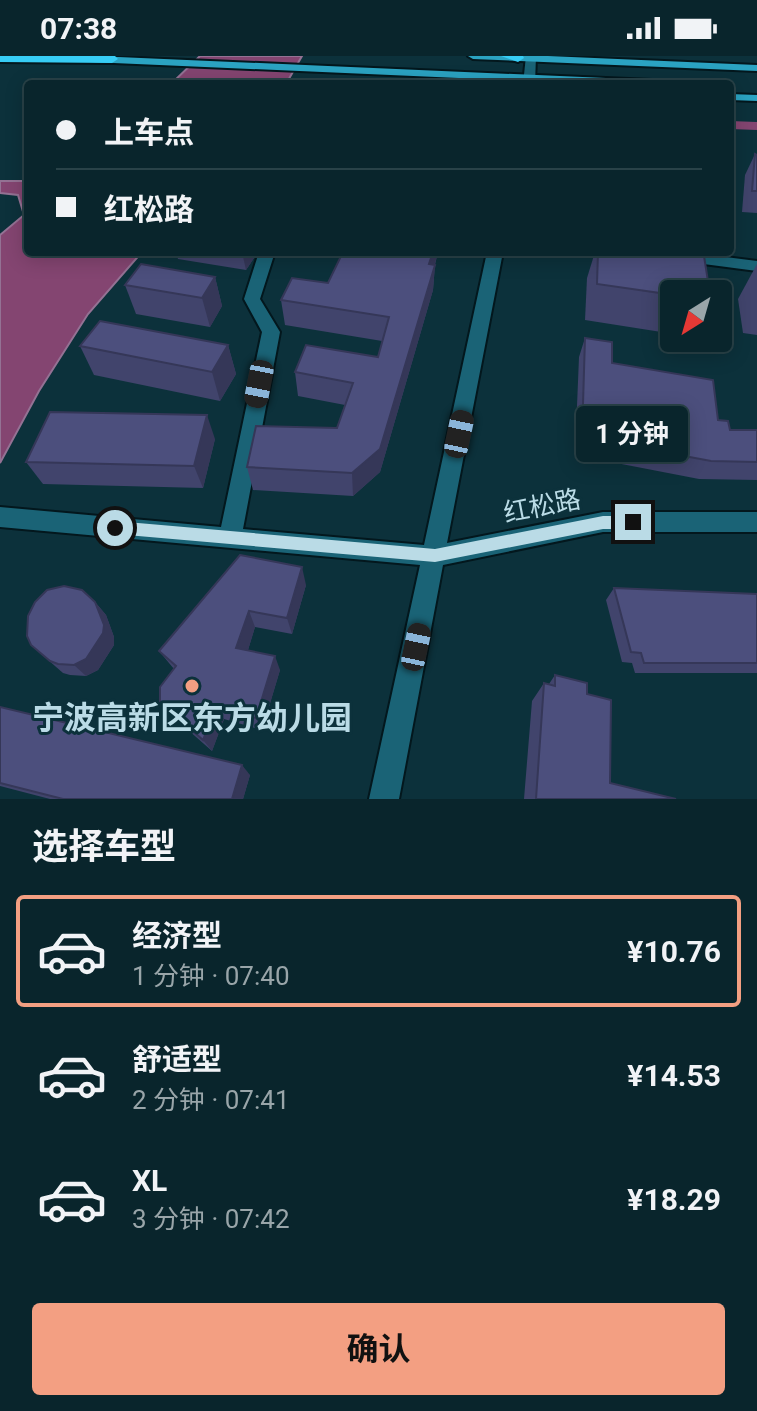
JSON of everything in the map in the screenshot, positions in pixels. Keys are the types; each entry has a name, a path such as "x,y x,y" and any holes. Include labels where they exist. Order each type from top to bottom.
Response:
{"highway":[{"path":"0,58 112,59"}],"main road":[{"path":"32,56 298,66 501,80"},
{"path":"473,56 757,68"},
{"path":"655,56 757,60"},
{"path":"734,86 757,87"},
{"path":"734,97 757,98"}],"street":[{"path":"522,57 529,80"},
{"path":"230,538 271,332 252,299 266,256"},
{"path":"384,799 494,256"},
{"path":"681,256 757,266"},
{"name":"红松路","path":"0,517 435,556 603,522 757,522"}],"shaded area":[{"path":"200,56 302,56 288,80 175,80"},
{"path":"0,181 24,181 24,215 18,195 0,193"},
{"path":"24,215 24,256 139,256 88,314 39,391 0,463 0,235"}],"building":[{"path":"755,154 757,191 752,191"},
{"path":"341,256 432,256 429,264 435,265 380,449 352,473 247,467 256,426 337,428 353,383 295,372 306,345 378,357 389,317 281,300 292,278 328,283"},
{"path":"598,256 704,256 708,280 660,280 660,293 597,284"},
{"path":"141,264 215,277 202,298 125,285"},
{"path":"100,321 228,345 212,372 80,346"},
{"path":"585,338 612,342 612,363 713,380 718,420 728,421 730,430 757,430 757,462 711,461 582,437"},
{"path":"50,412 207,415 194,466 26,462"},
{"path":"240,555 302,567 287,618 249,611 236,648 275,656 256,718 216,707 203,740 160,702 160,687 176,666 159,651"},
{"path":"64,586 82,590 95,602 104,625 103,633 86,659 74,665 50,661 31,645 27,636 28,616 35,602 47,590"},
{"path":"614,588 757,594 757,663 644,663 641,653 631,652"},
{"path":"555,675 587,683 587,694 611,700 610,783 676,799 536,799 544,683 555,686"},
{"path":"0,707 242,765 232,799 63,799 0,783"}],"waterway":[{"path":"734,125 757,126"}],"place":[{"name":"宁波高新区东方幼儿园","path":"192,686"}],"route":[{"path":"115,528 435,556 603,522 633,522"}]}
